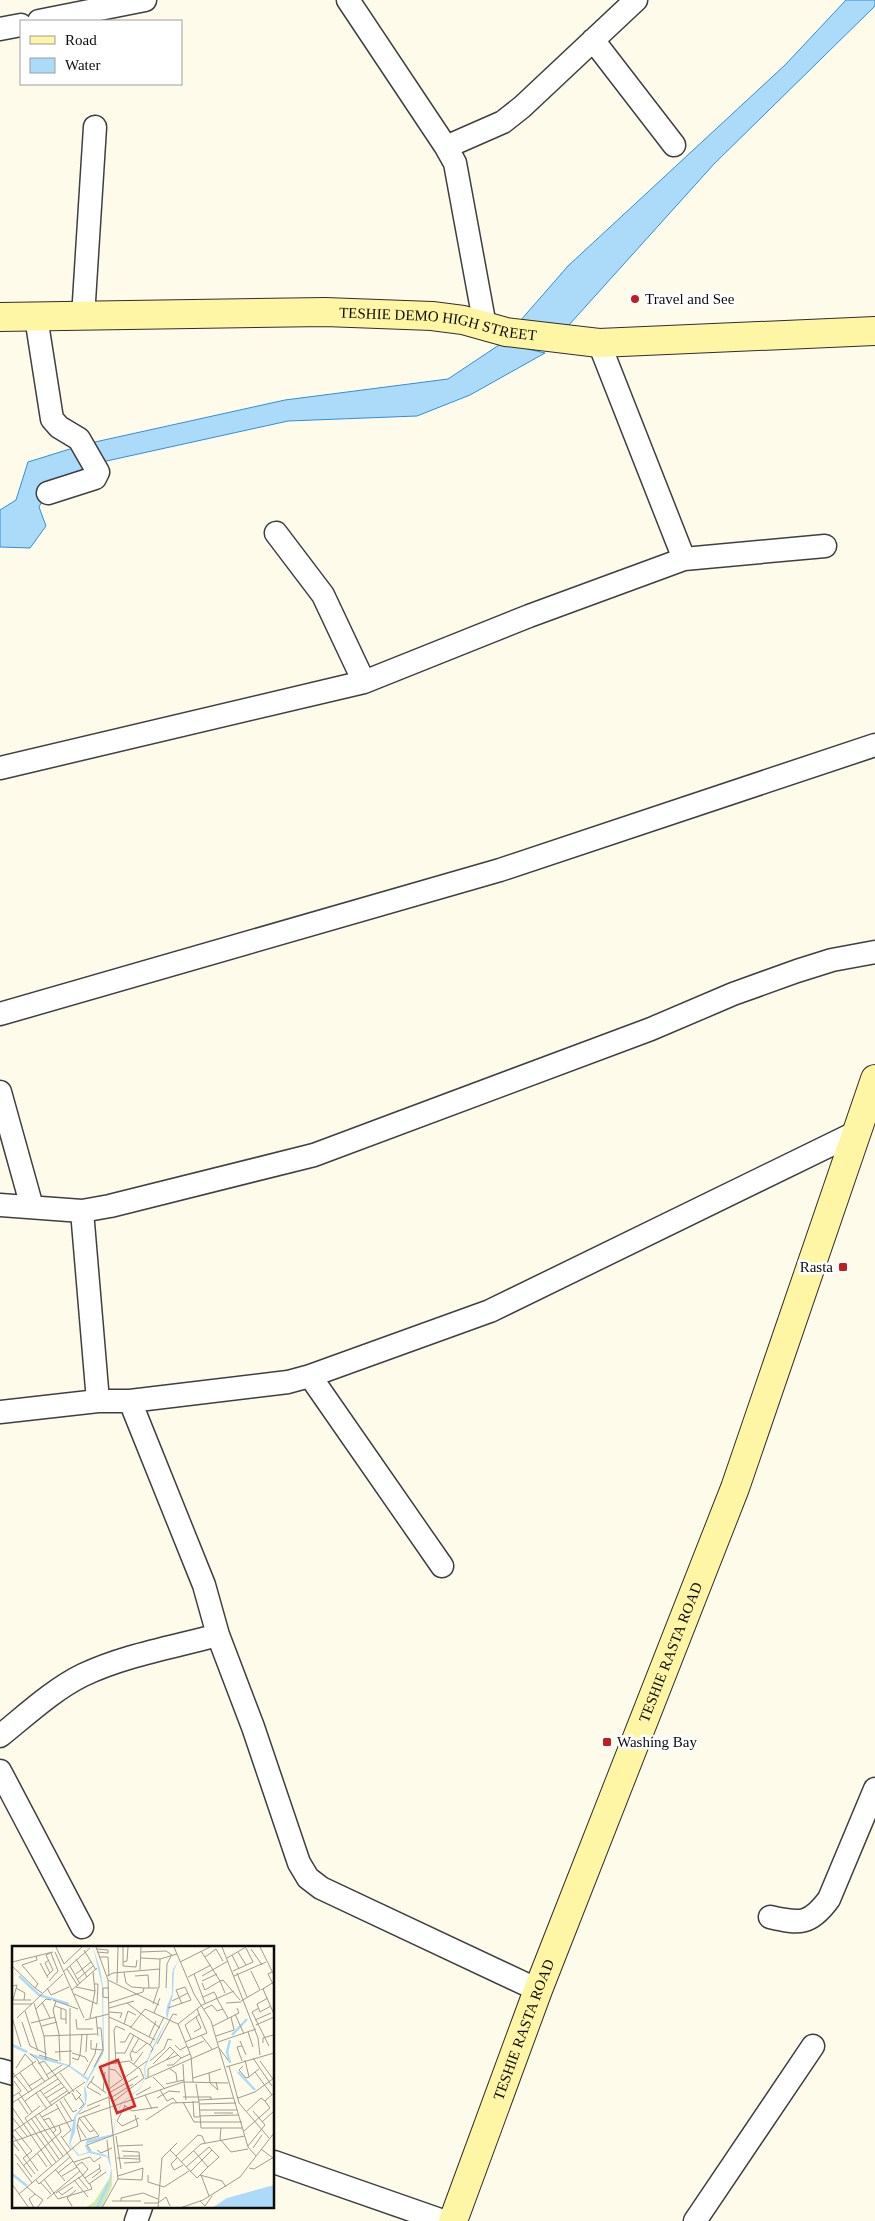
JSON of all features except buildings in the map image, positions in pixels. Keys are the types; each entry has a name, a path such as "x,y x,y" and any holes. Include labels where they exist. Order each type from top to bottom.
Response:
{"main road":[{"name":"TESHIE DEMO HIGH STREET","path":"0,317 326,312 432,316 463,320 496,329 548,338 599,343 875,331"},
{"name":"TESHIE RASTA ROAD","path":"453,2221 538,1990 735,1488 875,1079"}],"street":[{"path":"44,20 145,0"},
{"path":"348,0 455,163 496,329"},
{"path":"446,147 502,122 522,107 636,0"},
{"path":"0,29 20,25"},
{"path":"593,40 674,145"},
{"path":"83,317 95,127"},
{"path":"36,317 52,419 58,427 79,439 98,472 95,478 48,492"},
{"path":"599,343 684,559"},
{"path":"276,533 323,595 364,682"},
{"path":"0,768 364,682 529,616 684,559 825,546"},
{"path":"0,1014 500,870 875,745"},
{"path":"0,1206 82,1211 110,1206 314,1155 651,1028 751,988 832,960 875,952"},
{"path":"0,1092 32,1207"},
{"path":"0,1412 98,1401 130,1401 288,1382 310,1376 490,1311 858,1132"},
{"path":"82,1211 98,1401"},
{"path":"310,1376 442,1566"},
{"path":"130,1401 204,1585 218,1635 300,1863 308,1878 321,1888 538,1990"},
{"path":"0,1736 64,1687 83,1675 141,1655 218,1635"},
{"path":"0,1771 82,1927"},
{"path":"770,1917 795,1923 807,1921 820,1912 829,1899 875,1789"},
{"path":"695,2221 813,2046"},
{"path":"275,2162 443,2221"},
{"path":"136,2221 141,2208"}],"water":[{"path":"846,0 875,0 875,6 714,164 559,336 520,321 568,266 785,65"},
{"path":"502,343 545,353 470,395 417,416 288,421 102,462 52,481 39,507 46,526 30,548 0,547 0,510 16,500 28,462 86,444 285,400 448,379"}],"place":[{"name":"Travel and See","path":"635,299"},
{"name":"Rasta","path":"843,1267"},
{"name":"Washing Bay","path":"607,1742"}]}
